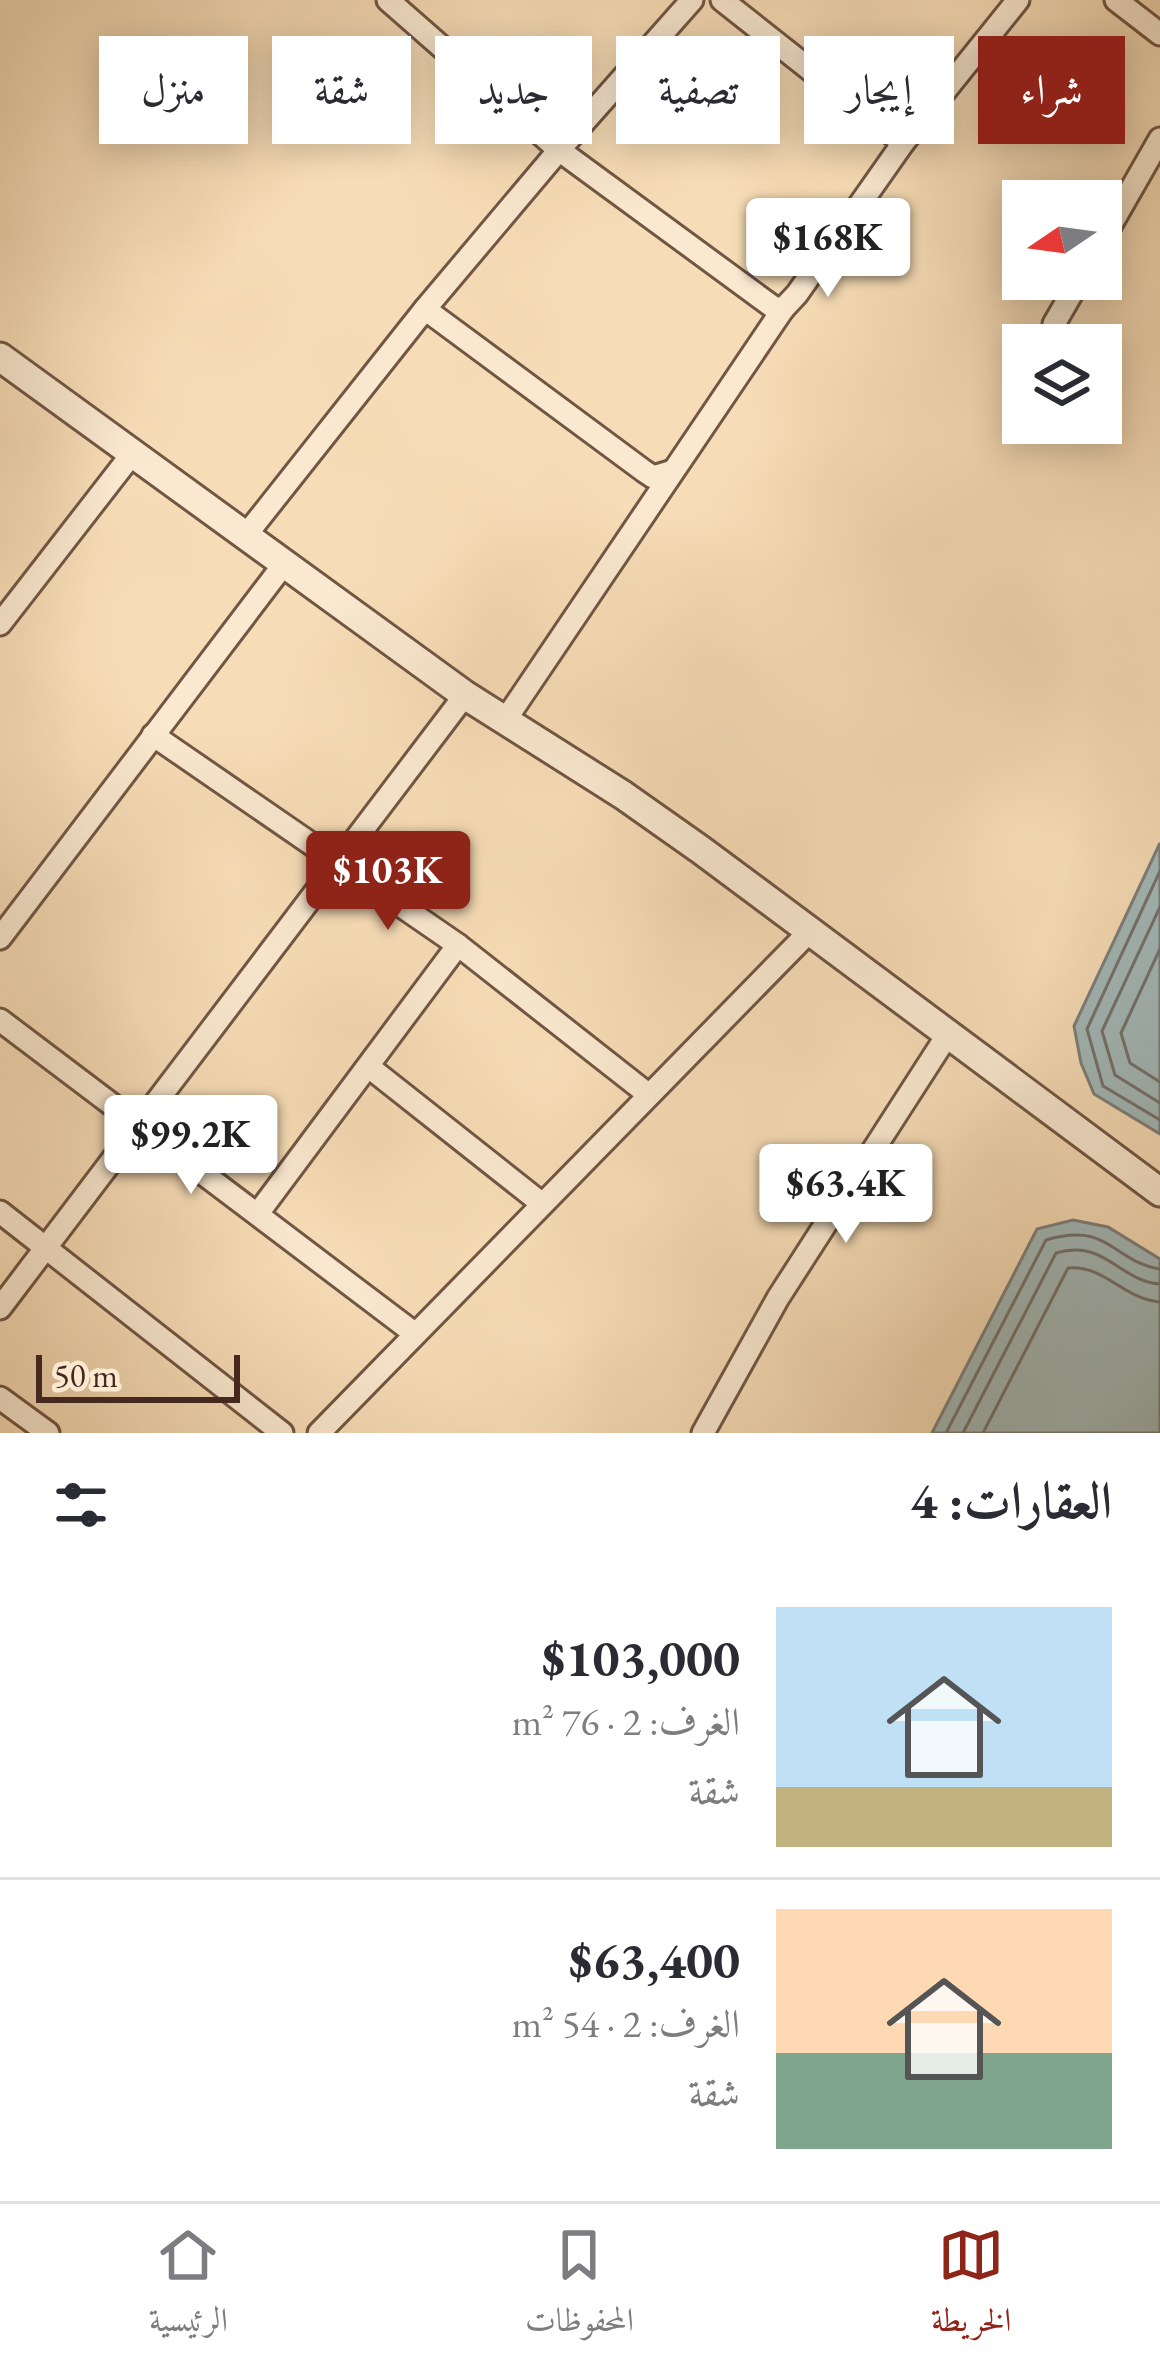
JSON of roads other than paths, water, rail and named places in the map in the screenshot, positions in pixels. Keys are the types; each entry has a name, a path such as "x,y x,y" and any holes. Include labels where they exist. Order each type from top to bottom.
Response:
{"street":[{"path":"388,0 560,150 773,308 783,309"},
{"path":"246,536 425,309 692,0"},
{"path":"722,0 804,65"},
{"path":"954,80 1018,0"},
{"path":"1116,0 1160,34"},
{"path":"1122,205 1160,139"},
{"path":"506,719 783,309 902,144"},
{"path":"1054,324 1068,300"},
{"path":"425,309 653,477 673,471"},
{"path":"0,357 465,695 643,809 1160,1192"},
{"path":"0,624 8,600 132,454"},
{"path":"0,938 284,564"},
{"path":"0,1307 465,695"},
{"path":"153,735 458,945 649,1095"},
{"path":"319,1433 811,930"},
{"path":"259,1212 458,945"},
{"path":"0,1020 413,1333"},
{"path":"703,1433 778,1298 948,1034"},
{"path":"369,1067 541,1203"},
{"path":"0,1212 282,1433"},
{"path":"0,1398 48,1433"}],"water":[{"path":"1160,843 1160,1134 1094,1094 1081,1063 1074,1026"},
{"path":"1073,1220 1108,1227 1160,1259 1160,1433 932,1433 1037,1229"}]}
